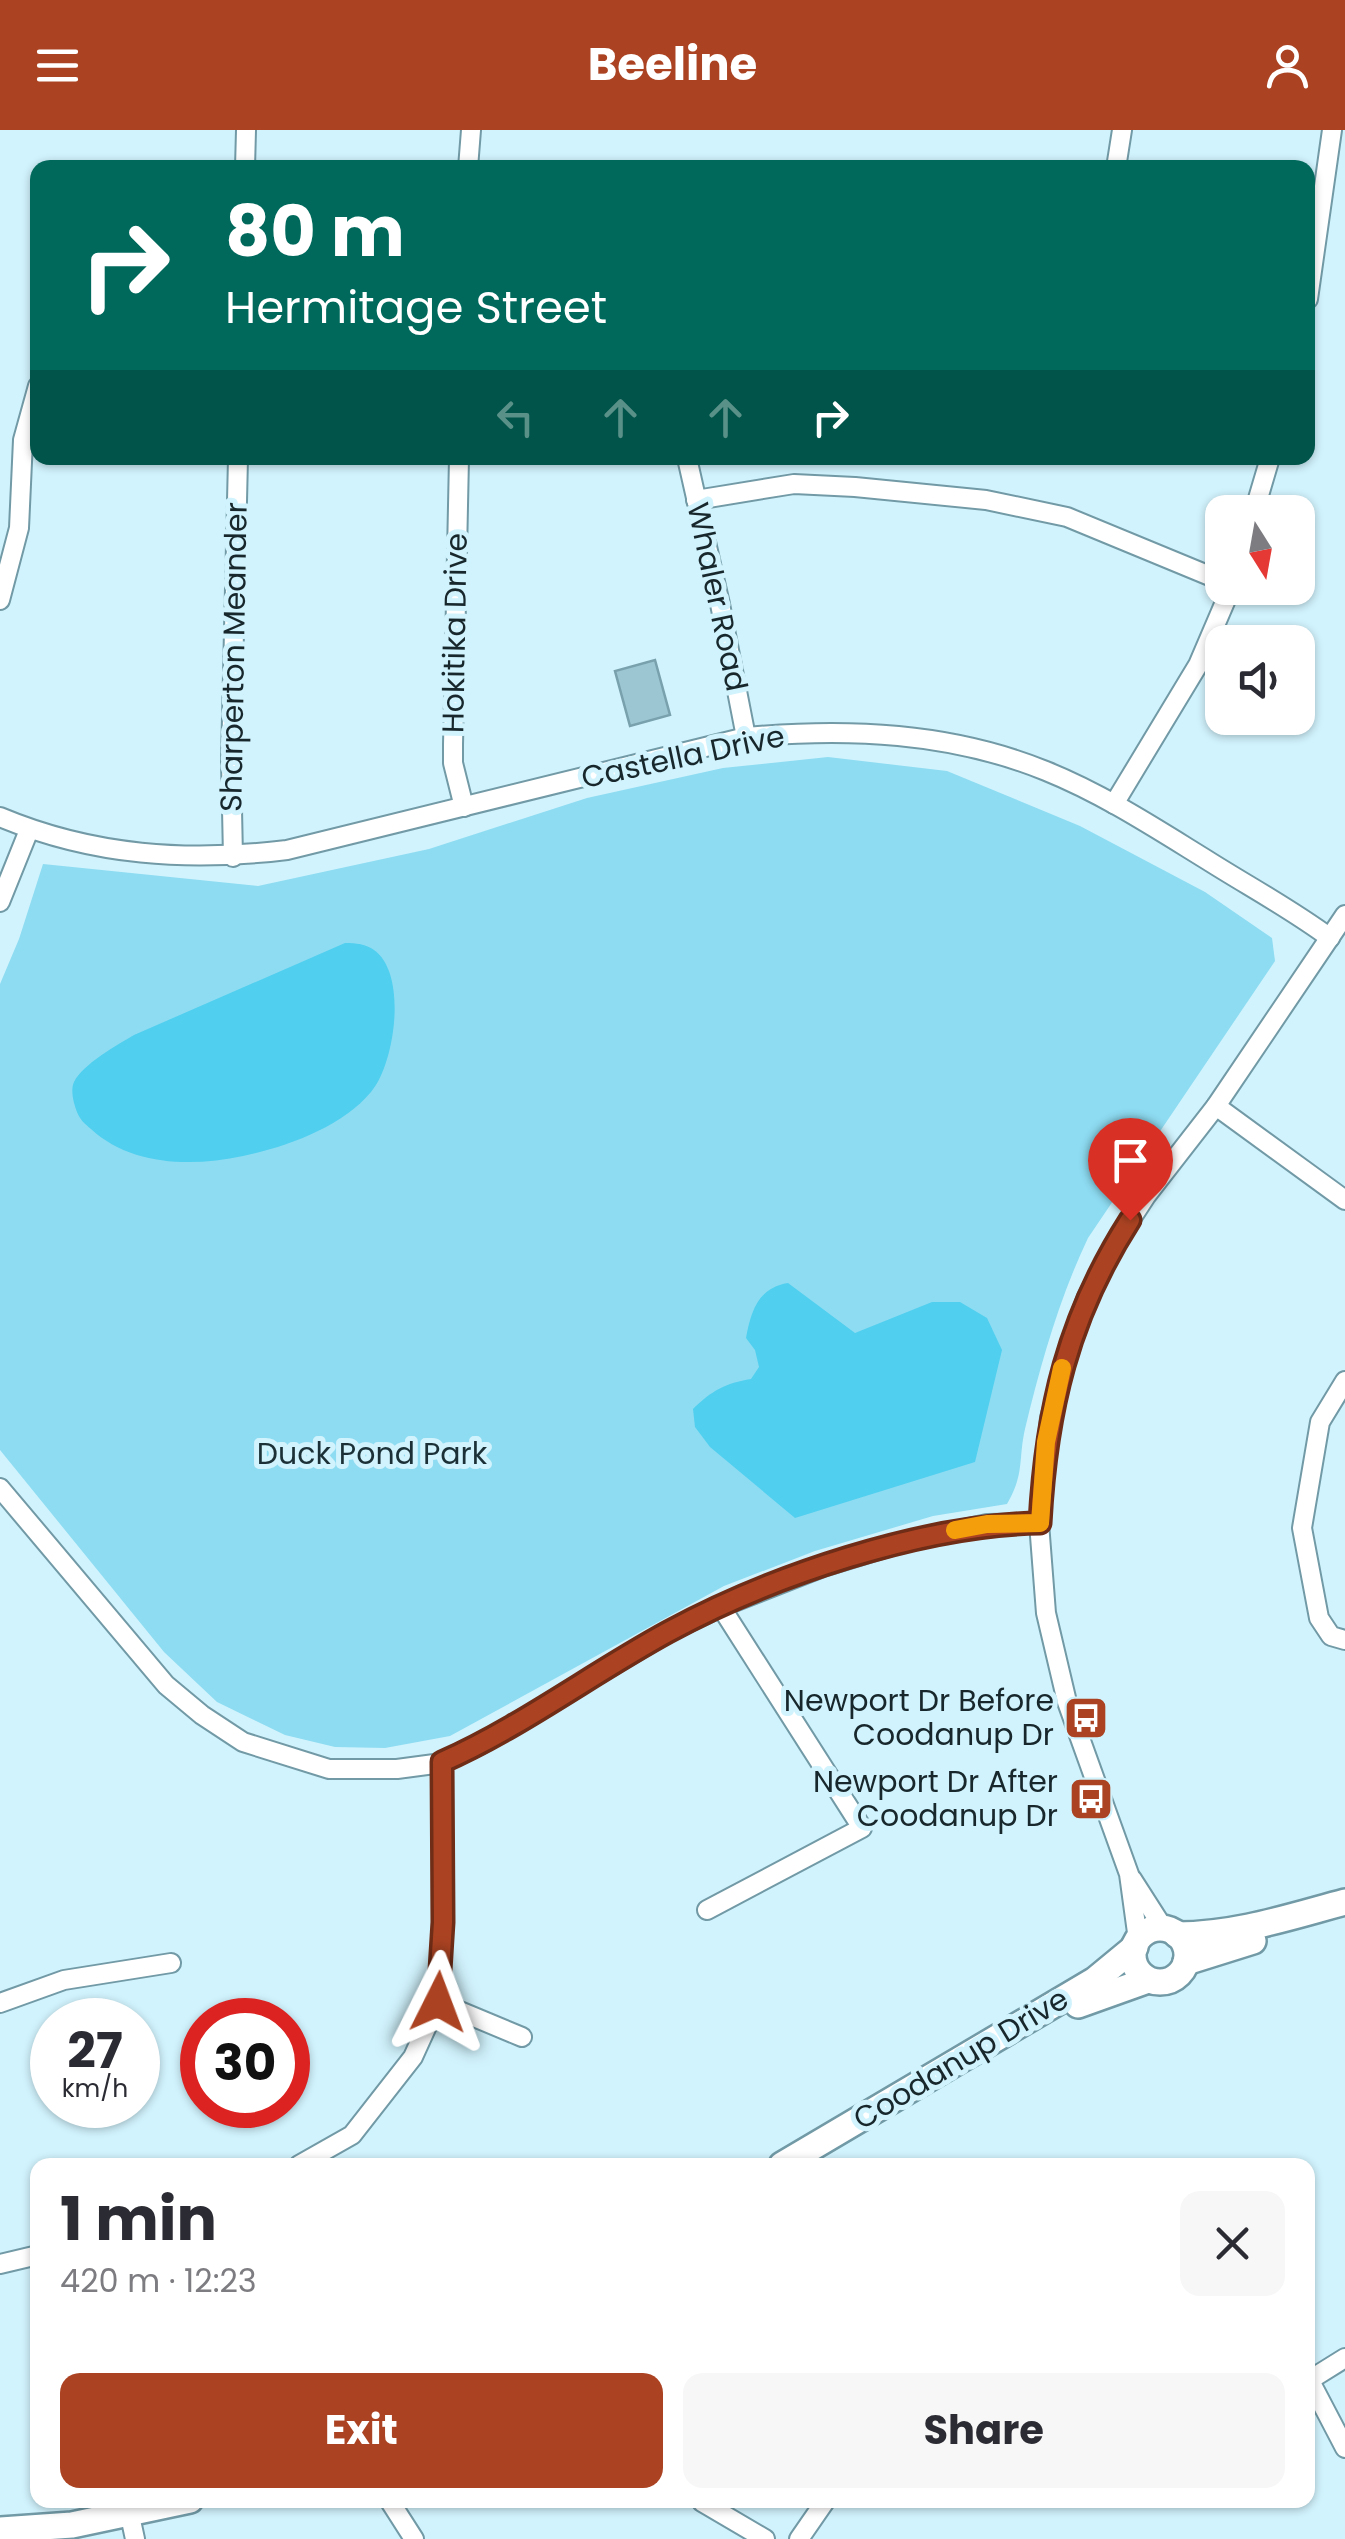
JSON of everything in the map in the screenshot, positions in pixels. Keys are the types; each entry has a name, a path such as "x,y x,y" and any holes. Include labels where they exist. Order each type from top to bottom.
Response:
{"main road":[{"path":"1345,1902 1210,1935 1150,1931 1136,1944 1137,1969 1148,1980 1172,1980 1186,1962 1345,1917"},
{"path":"1171,1932 1186,1946 1186,1962"},
{"name":"Coodanup Drive","path":"794,2158 1095,1980 1136,1944"},
{"name":"Coodanup Drive","path":"822,2158 1054,2017 1105,1993 1148,1980"},
{"path":"0,2530 72,2525 156,2508"},
{"path":"0,2517 71,2512 131,2514"}],"street":[{"path":"245,160 246,130"},
{"path":"468,160 470,130"},
{"path":"1117,160 1122,130"},
{"path":"1315,250 1332,130"},
{"path":"0,600 19,528 23,440 30,415"},
{"name":"Sharperton Meander","path":"233,856 231,762 238,465"},
{"name":"Hokitika Drive","path":"459,465 453,763 464,806"},
{"name":"Whaler Road","path":"688,465 746,737"},
{"path":"1259,495 1268,465"},
{"path":"696,500 794,484 986,500 1067,517 1205,574"},
{"path":"1114,804 1198,664 1223,605"},
{"name":"Castella Drive","path":"0,818 29,830 99,847 158,856 233,856 287,850 746,737 853,732 950,742 1045,771 1114,804 1330,938"},
{"path":"0,902 29,830"},
{"path":"1136,1944 1129,1874 1058,1670 1042,1585 1040,1523 1050,1418 1063,1363 1087,1297 1114,1245 1146,1196 1216,1106 1345,915"},
{"path":"1216,1106 1345,1200"},
{"path":"1345,1381 1320,1422 1302,1528 1318,1618 1331,1636 1345,1640"},
{"path":"0,1488 166,1684 202,1715 243,1742 329,1768 397,1770 442,1762 480,1745 669,1632 823,1566 908,1541 987,1524 1040,1523"},
{"path":"708,1910 862,1828 721,1607"},
{"path":"311,2158 352,2135 413,2056 438,2002 443,1922 442,1762"},
{"path":"1129,1874 1171,1932"},
{"path":"0,2003 64,1980 170,1963"},
{"path":"438,2002 522,2036"},
{"path":"0,2264 30,2257"},
{"path":"1315,2377 1345,2358"},
{"path":"1315,2392 1345,2448"},
{"path":"394,2508 414,2539"},
{"path":"712,2508 765,2539"},
{"path":"799,2539 820,2508"}],"green space":[{"name":"Duck Pond Park","path":"828,757 947,771 1080,826 1205,892 1272,938 1275,961 1088,1238 1052,1332 1025,1429 1019,1475 1007,1504 933,1516 815,1551 724,1586 450,1736 385,1748 335,1747 285,1735 217,1702 164,1652 0,1450 0,984 43,864 258,886 429,849 587,798 723,768"}],"shaded area":[{"path":"345,943 368,946 385,962 391,978 394,1020 379,1079 345,1116 277,1147 203,1162 143,1157 107,1141 80,1117 73,1097 74,1082 85,1068 110,1050 134,1035"},
{"path":"788,1283 855,1333 932,1302 960,1302 987,1318 1002,1350 975,1462 795,1518 710,1447 695,1427 693,1409 719,1389 751,1379 759,1367 755,1350 746,1338 754,1310 769,1290"}],"building":[{"path":"655,660 670,715 630,726 615,671"}],"slow traffic":[{"path":"955,1530 987,1524 1040,1523 1046,1442 1062,1368"}],"place":[{"name":"Newport Dr Before Coodanup Dr","path":"1086,1718"},
{"name":"Newport Dr After Coodanup Dr","path":"1091,1799"}],"route":[{"path":"438,2002 443,1922 442,1762 480,1745 669,1632 823,1566 946,1532 987,1524 1040,1523 1046,1442 1063,1363 1087,1297 1130,1220"}]}
